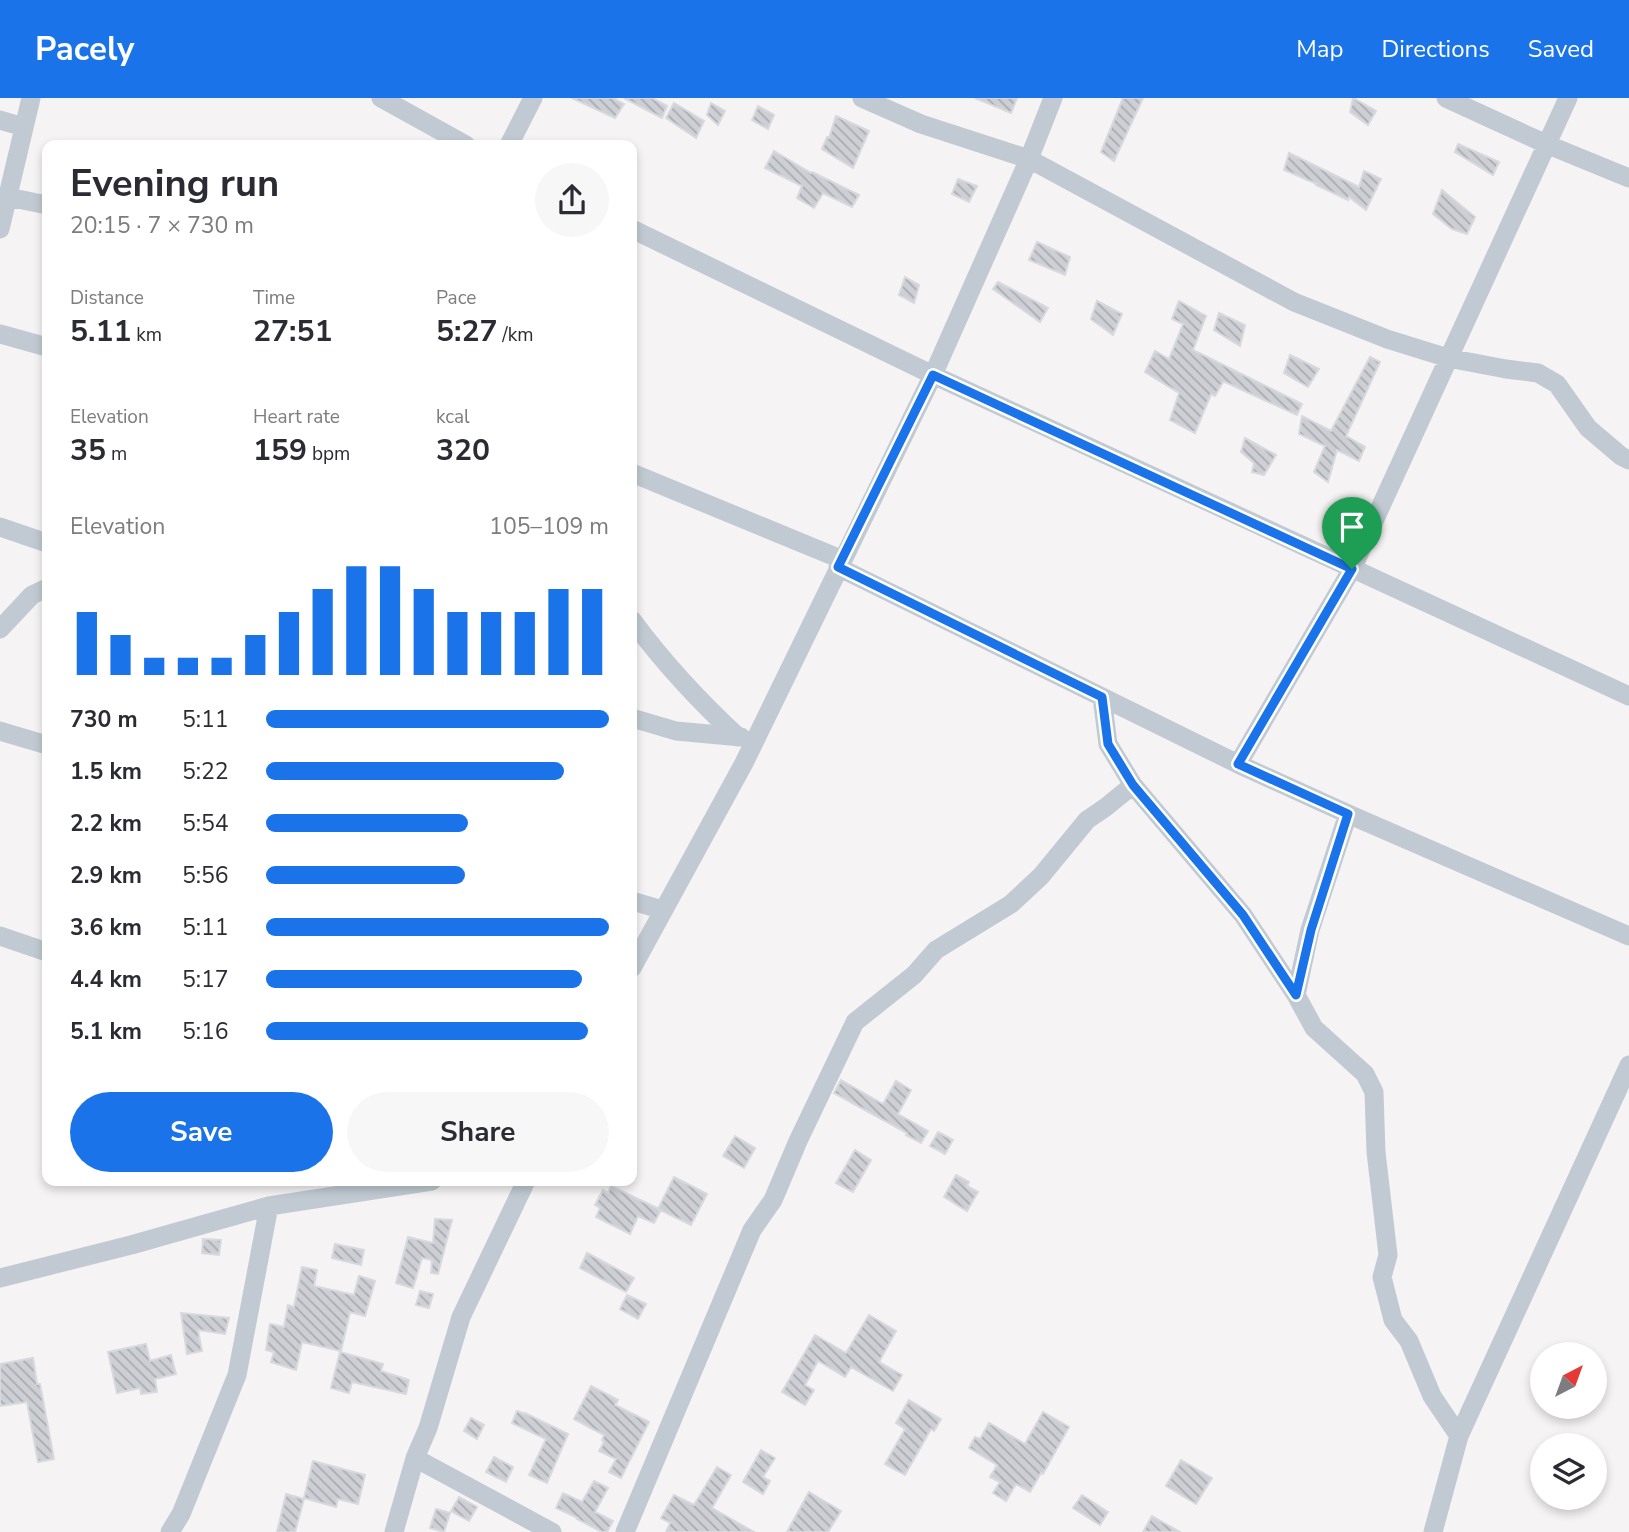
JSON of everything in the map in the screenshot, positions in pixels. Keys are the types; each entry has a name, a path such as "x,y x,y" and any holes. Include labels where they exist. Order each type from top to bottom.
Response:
{"street":[{"path":"0,229 31,98"},
{"path":"381,98 457,140"},
{"path":"512,140 533,98"},
{"path":"862,98 921,124 1029,159 1294,302 1387,339 1448,358 1538,373 1557,384 1588,428 1629,460"},
{"path":"637,959 747,738 841,564 933,375 1029,159 1053,98"},
{"path":"1446,98 1629,178"},
{"path":"1238,764 1352,569 1568,98"},
{"path":"0,121 24,127"},
{"path":"8,197 42,204"},
{"path":"637,231 933,375 1629,696"},
{"path":"0,334 42,346"},
{"path":"637,475 841,564 1238,764 1629,936"},
{"path":"0,527 42,541"},
{"path":"0,629 32,595 42,590"},
{"path":"637,627 686,685 747,738"},
{"path":"1102,697 1108,744 1133,785 1243,915 1296,995 1314,1028 1365,1074 1374,1092 1376,1152 1388,1255 1382,1277 1393,1320 1409,1341 1432,1396 1459,1436"},
{"path":"637,719 676,730 747,738"},
{"path":"0,731 42,743"},
{"path":"625,1532 752,1230 773,1200 855,1022 914,975 936,950 1011,904 1041,876 1087,820 1133,785"},
{"path":"1296,995 1311,930 1348,814"},
{"path":"637,902 663,910"},
{"path":"0,936 42,950"},
{"path":"1433,1532 1459,1436 1629,1065"},
{"path":"0,1278 269,1206 399,1186"},
{"path":"394,1532 461,1317 524,1186"},
{"path":"170,1532 181,1514 237,1375 269,1206"},
{"path":"415,1458 552,1532"}],"building":[{"path":"572,98 613,98 624,104 615,118"},
{"path":"624,98 652,98 667,106 662,118"},
{"path":"975,98 1017,98 1011,113"},
{"path":"1123,98 1143,98 1114,161 1101,152"},
{"path":"1353,98 1376,111 1368,125 1350,112"},
{"path":"674,103 704,121 696,138 666,118"},
{"path":"711,103 725,111 718,125 707,115"},
{"path":"758,106 774,115 768,129 752,120"},
{"path":"836,116 869,131 853,168 822,149 827,137 829,138"},
{"path":"1458,144 1499,162 1493,175 1455,152"},
{"path":"774,151 811,173 859,195 852,207 823,193 814,208 797,198 802,186 765,168"},
{"path":"1289,153 1359,187 1364,171 1381,179 1366,210 1349,197 1348,200 1284,170"},
{"path":"958,179 977,186 969,202 952,194"},
{"path":"1442,190 1475,217 1467,234 1452,229 1433,214"},
{"path":"1037,242 1070,257 1065,275 1029,260"},
{"path":"905,277 919,285 914,303 899,295"},
{"path":"998,282 1048,308 1040,322 993,289"},
{"path":"1097,301 1122,314 1113,335 1091,319"},
{"path":"1179,301 1206,316 1193,350 1302,404 1297,415 1223,382 1215,396 1211,394 1195,433 1170,420 1179,393 1145,372 1155,351 1169,359 1183,324 1172,319"},
{"path":"1219,313 1245,325 1240,346 1214,330"},
{"path":"1290,355 1319,369 1308,387 1284,373"},
{"path":"1370,357 1380,362 1346,436 1365,447 1359,461 1337,450 1328,482 1314,472 1325,446 1299,434 1302,416 1331,431"},
{"path":"1245,438 1276,455 1264,475 1252,472 1254,463 1241,452"},
{"path":"841,1080 883,1104 896,1081 911,1090 898,1114 928,1131 921,1143 834,1093"},
{"path":"938,1132 953,1140 945,1154 930,1146"},
{"path":"735,1136 755,1148 744,1168 723,1156"},
{"path":"855,1150 871,1160 853,1192 836,1183"},
{"path":"956,1175 969,1182 967,1186 978,1192 967,1211 944,1197"},
{"path":"674,1177 707,1194 691,1225 658,1209"},
{"path":"611,1186 661,1210 654,1223 638,1216 630,1234 596,1217 600,1208 595,1205 603,1190 608,1193"},
{"path":"435,1219 452,1220 438,1274 431,1273 432,1260 422,1258 413,1288 396,1283 408,1237 433,1243"},
{"path":"203,1239 221,1240 219,1255 202,1253"},
{"path":"335,1244 364,1250 361,1265 332,1258"},
{"path":"587,1253 634,1278 626,1292 580,1268"},
{"path":"302,1267 317,1270 314,1286 354,1295 359,1276 375,1281 365,1316 350,1312 341,1351 302,1342 296,1370 271,1362 274,1352 266,1350 270,1324 284,1327 288,1305 294,1307"},
{"path":"420,1291 433,1294 429,1308 416,1305"},
{"path":"627,1295 646,1304 638,1319 620,1309"},
{"path":"181,1313 229,1318 225,1334 198,1330 202,1351 187,1354"},
{"path":"869,1315 896,1331 879,1362 902,1375 893,1391 851,1367 845,1377 818,1361 805,1385 814,1390 805,1405 782,1392 815,1335 846,1353"},
{"path":"146,1344 150,1361 171,1355 176,1374 155,1379 157,1392 141,1394 140,1388 117,1393 108,1352"},
{"path":"340,1352 383,1364 381,1371 409,1380 406,1394 352,1382 349,1393 331,1388"},
{"path":"33,1358 54,1459 38,1462 27,1402 0,1406 0,1364"},
{"path":"591,1386 618,1400 615,1405 649,1422 621,1478 609,1472 616,1459 599,1451 604,1435 574,1419"},
{"path":"909,1400 941,1419 934,1431 931,1429 905,1475 885,1464 905,1429 896,1423"},
{"path":"517,1411 568,1434 547,1483 529,1475 546,1439 512,1423"},
{"path":"1043,1412 1069,1427 1030,1492 1016,1484 1006,1501 993,1493 1000,1482 990,1477 997,1465 969,1448 975,1437 980,1439 989,1423 1025,1444"},
{"path":"471,1418 484,1425 477,1439 464,1431"},
{"path":"761,1450 775,1458 763,1477 770,1481 763,1494 743,1482"},
{"path":"494,1457 513,1467 506,1482 486,1472"},
{"path":"1181,1460 1212,1478 1196,1504 1166,1486"},
{"path":"313,1461 365,1475 358,1504 338,1499 336,1507 304,1498"},
{"path":"717,1467 731,1475 712,1508 754,1532 666,1532 670,1523 661,1518 674,1495 694,1505"},
{"path":"594,1481 608,1488 595,1512 613,1521 607,1532 602,1532 556,1508 563,1493 582,1502"},
{"path":"809,1492 841,1511 828,1532 787,1532"},
{"path":"286,1494 304,1499 295,1532 277,1532"},
{"path":"1082,1495 1108,1512 1100,1525 1073,1508"},
{"path":"459,1497 477,1507 469,1521 451,1511"},
{"path":"436,1509 450,1513 444,1532 430,1528"},
{"path":"1152,1516 1180,1532 1143,1532"}],"route":[{"path":"933,375 1352,569 1238,764 1348,814 1311,930 1296,995 1243,915 1133,785 1108,744 1102,697 838,567 933,375"}]}
